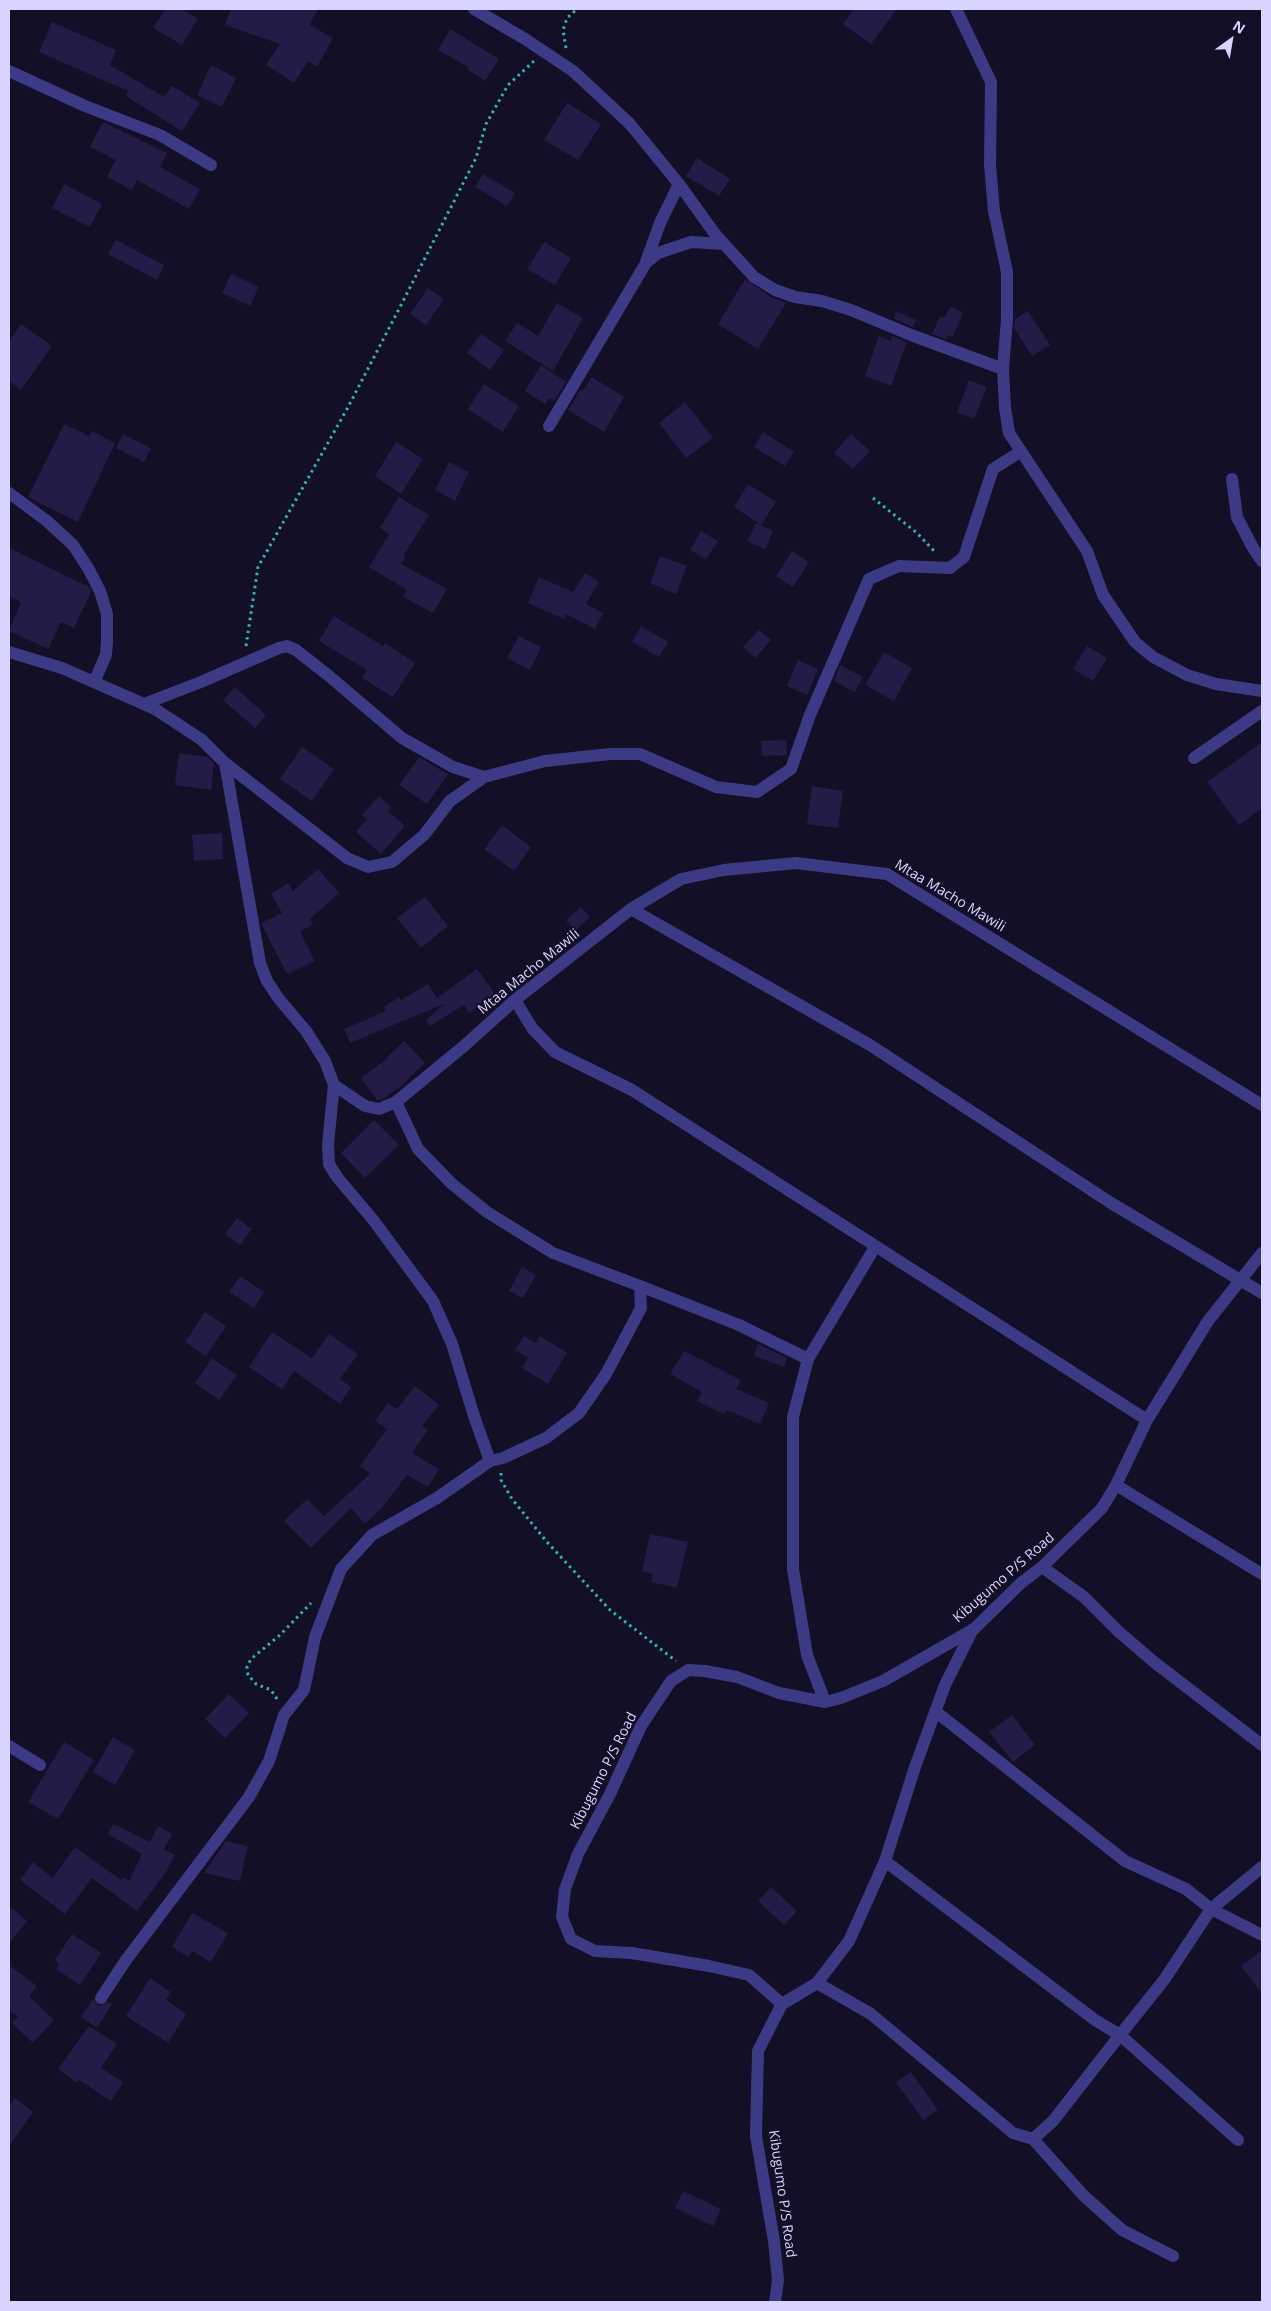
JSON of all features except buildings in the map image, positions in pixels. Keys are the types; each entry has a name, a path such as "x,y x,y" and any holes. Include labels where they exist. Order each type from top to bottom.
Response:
{"street":[{"path":"474,9 570,69 630,124 679,184 724,244 754,277 775,290 795,297 822,301 851,310 911,335 1003,369"},
{"path":"956,9 991,82 990,165 994,211 1007,272 1007,319 1003,369 1005,408 1009,433 1086,551 1103,595 1135,642 1153,657 1187,675 1216,684 1262,691"},
{"path":"9,71 85,106 160,135 211,165"},
{"path":"549,426 646,263 660,223 679,184"},
{"path":"646,263 658,252 692,242 724,244"},
{"path":"9,652 62,668 144,704 178,722 225,763 347,858 368,867 392,862 424,835 450,801 484,777 545,762 610,754 640,754 716,787 757,792 791,769 810,715 869,579 899,566 950,568 964,558 993,469 1020,452"},
{"path":"1232,479 1237,516 1253,548 1262,561"},
{"path":"9,494 47,521 73,544 100,591 107,614 107,642 106,655 94,682"},
{"path":"144,704 279,648 288,646 296,650 402,738 453,767 484,777"},
{"path":"1194,758 1262,711"},
{"path":"225,763 260,963 267,981 279,999 306,1031 325,1061 334,1086 328,1144 329,1164 337,1178 374,1221 432,1301 452,1344 474,1416 497,1459"},
{"name":"Mtaa Macho Mawili","path":"334,1086 365,1106 379,1109 396,1102 464,1046 515,1000 632,909 681,879 724,870 796,863 887,874 1262,1104"},
{"path":"632,909 870,1045 1074,1180 1262,1293"},
{"path":"515,1000 532,1028 555,1052 632,1090 1147,1420"},
{"path":"396,1102 418,1149 452,1184 487,1212 553,1253 739,1325 808,1359"},
{"path":"825,1702 807,1655 793,1569 793,1417 808,1359 875,1247"},
{"name":"Kibugumo P/S Road","path":"775,2302 778,2280 774,2241 756,2136 758,2051 782,2004 749,1975 632,1953 595,1951 571,1939 562,1917 565,1889 578,1854 610,1794 641,1726 671,1681 688,1670 737,1677 779,1693 825,1702 841,1698 883,1681 974,1628 1020,1583 1042,1567 1102,1508 1116,1485 1147,1420 1208,1321 1262,1253"},
{"path":"101,1998 135,1948 249,1797 268,1761 284,1715 304,1690 315,1637 341,1569 372,1535 437,1498 497,1459 546,1438 579,1413 606,1374 640,1308 640,1286"},
{"path":"1116,1485 1262,1574"},
{"path":"1042,1567 1084,1597 1119,1632 1154,1662 1262,1745"},
{"path":"782,2004 817,1983 849,1941 885,1861 945,1685 974,1628"},
{"path":"935,1711 1125,1861 1186,1889 1211,1909 1262,1935"},
{"path":"9,1746 40,1765"},
{"path":"885,1861 1095,2020 1120,2035 1238,2140"},
{"path":"1033,2139 1053,2121 1164,1980 1211,1909 1262,1867"},
{"path":"817,1983 871,2014 1014,2133 1033,2139 1083,2195 1122,2230 1173,2256"}],"path":[{"path":"570,69 563,30 567,18 577,9"},
{"path":"243,664 258,567 347,409 399,309 476,158 486,124 508,85 543,52"},
{"path":"873,498 917,532 950,568"},
{"path":"497,1459 501,1480 512,1500 547,1542 610,1610 688,1670"},
{"path":"284,1715 271,1690 256,1684 248,1675 247,1667 251,1659 280,1635 313,1601"}]}
